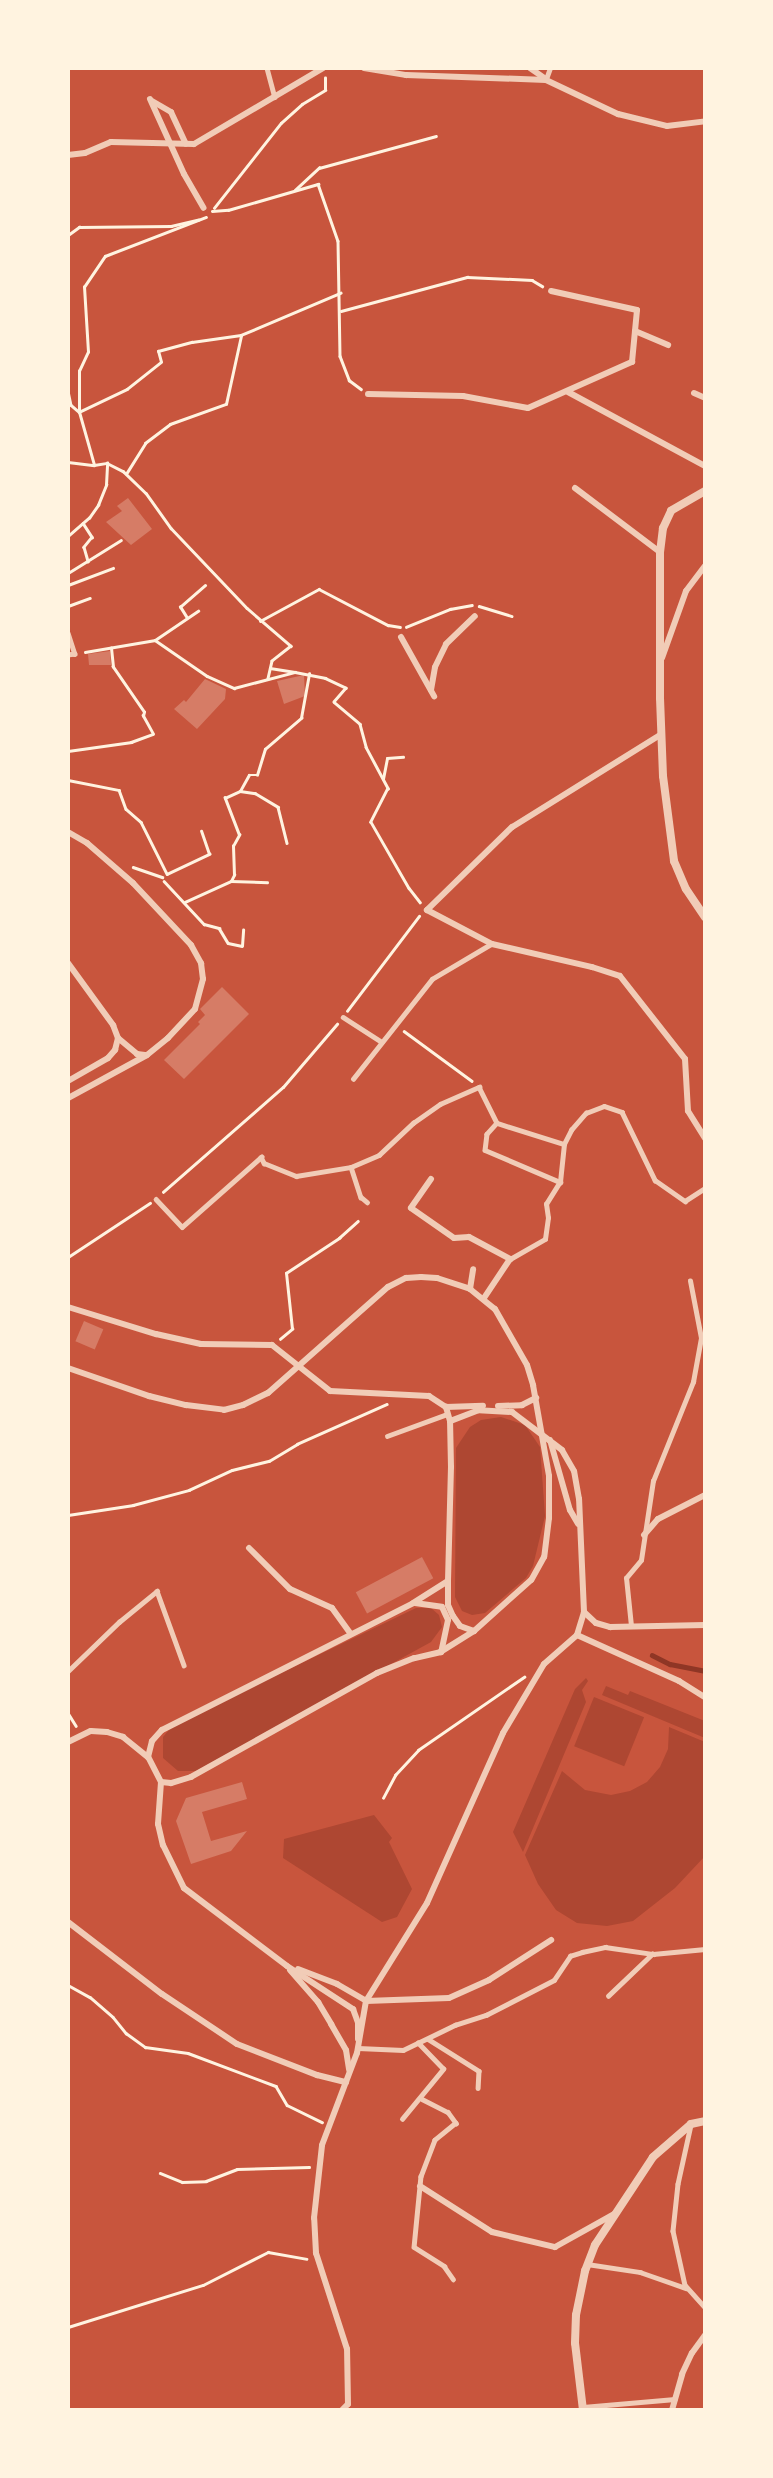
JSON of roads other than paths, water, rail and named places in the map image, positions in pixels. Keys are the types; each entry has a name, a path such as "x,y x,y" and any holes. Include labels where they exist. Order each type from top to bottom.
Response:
{"street":[{"path":"267,68 275,97"},
{"path":"364,68 406,75 546,80"},
{"path":"398,68 406,75"},
{"path":"530,68 546,80 618,114 667,126 705,121"},
{"path":"546,80 550,68"},
{"path":"68,155 85,153 111,142 194,144 320,69"},
{"path":"186,144 171,111 152,102 184,174 204,208"},
{"path":"368,394 463,396 528,408 632,362 637,310 551,292"},
{"path":"635,331 668,345"},
{"path":"568,392 705,466"},
{"path":"694,393 705,397"},
{"path":"576,488 660,552"},
{"path":"705,491 671,511 663,528 660,552 660,735 674,861 686,889 705,917"},
{"path":"662,658 686,591 705,566"},
{"path":"401,637 433,693 435,667 446,644 475,615"},
{"path":"68,633 71,654"},
{"path":"660,735 512,827 426,908 429,913 492,944 620,976 685,1059 688,1111 705,1138"},
{"path":"68,832 87,843 133,883 191,945 201,962 203,989 195,1009 168,1038 147,1055 68,1098"},
{"path":"353,1079 432,979 492,944"},
{"path":"68,963 113,1025 118,1038 139,1055 147,1055"},
{"path":"343,1017 382,1042"},
{"path":"68,1081 108,1058 115,1050 118,1038"},
{"path":"156,1199 183,1227 261,1157 264,1163 296,1176 351,1167 379,1155 413,1123 440,1104 479,1087 497,1123 565,1144"},
{"path":"484,1298 510,1259 545,1239 548,1218 546,1204 560,1182 565,1144 571,1130 586,1113 604,1106 622,1112 656,1180 685,1201 705,1188"},
{"path":"497,1123 487,1134 485,1150 560,1182"},
{"path":"351,1167 361,1197 367,1202"},
{"path":"431,1179 411,1208 454,1238 469,1237 510,1259"},
{"path":"470,1289 473,1269"},
{"path":"68,1368 149,1396 224,1410 268,1393 388,1287 406,1278 421,1277 453,1282 470,1289 495,1309 527,1365 536,1398 549,1476 549,1518 544,1557 531,1580 474,1631 441,1652 414,1658 377,1674 182,1782 161,1782"},
{"path":"631,1626 626,1578 641,1560 653,1481 693,1382 701,1338 690,1281"},
{"path":"68,1307 201,1344 272,1345 287,1354 330,1391 429,1396 448,1414 448,1605 460,1626 474,1631"},
{"path":"448,1414 522,1405 536,1398"},
{"path":"354,2410 345,2407 347,2348 319,2263 314,2218 319,2165 328,2125 358,2048 366,2001 427,1903 503,1733 544,1664 577,1636 584,1612 580,1526 573,1471 562,1450 521,1416 502,1409 448,1414 387,1436"},
{"path":"550,1440 570,1510 580,1526"},
{"path":"645,1535 658,1519 705,1495"},
{"path":"248,1548 290,1589 332,1608 351,1634"},
{"path":"148,1757 152,1741 162,1730 413,1603 448,1581"},
{"path":"68,1671 119,1622 157,1591 184,1665"},
{"path":"413,1603 442,1607 448,1620 441,1652"},
{"path":"584,1612 596,1623 631,1626 705,1625"},
{"path":"577,1636 679,1681 705,1698"},
{"path":"68,1742 91,1731 123,1737 148,1757 161,1782 158,1824 163,1845 184,1888 287,1966 353,2009 358,2023 358,2048"},
{"path":"68,1922 162,1994 237,2044 317,2075 346,2081"},
{"path":"287,1966 337,1984 366,2001 449,1997 489,1980 551,1940"},
{"path":"358,2048 403,2050 455,2025 486,2015 554,1980 570,1955 605,1947 653,1954 705,1949"},
{"path":"608,1996 653,1954"},
{"path":"287,1966 318,2002 346,2050 350,2072"},
{"path":"427,2039 479,2071 478,2088"},
{"path":"402,2119 422,2099 443,2069 418,2043"},
{"path":"422,2099 448,2112 456,2123 435,2140 420,2186 414,2247 444,2266 453,2279"},
{"path":"675,2399 583,2408 575,2343 576,2315 587,2264 614,2214 653,2157 691,2124 705,2121"},
{"path":"687,2288 673,2231 678,2184 691,2124"},
{"path":"420,2186 492,2232 555,2247 614,2214"},
{"path":"587,2264 640,2272 687,2288 705,2307"},
{"path":"672,2410 692,2353 705,2335"}],"waterway":[{"path":"652,1655 670,1664 705,1671"}]}
